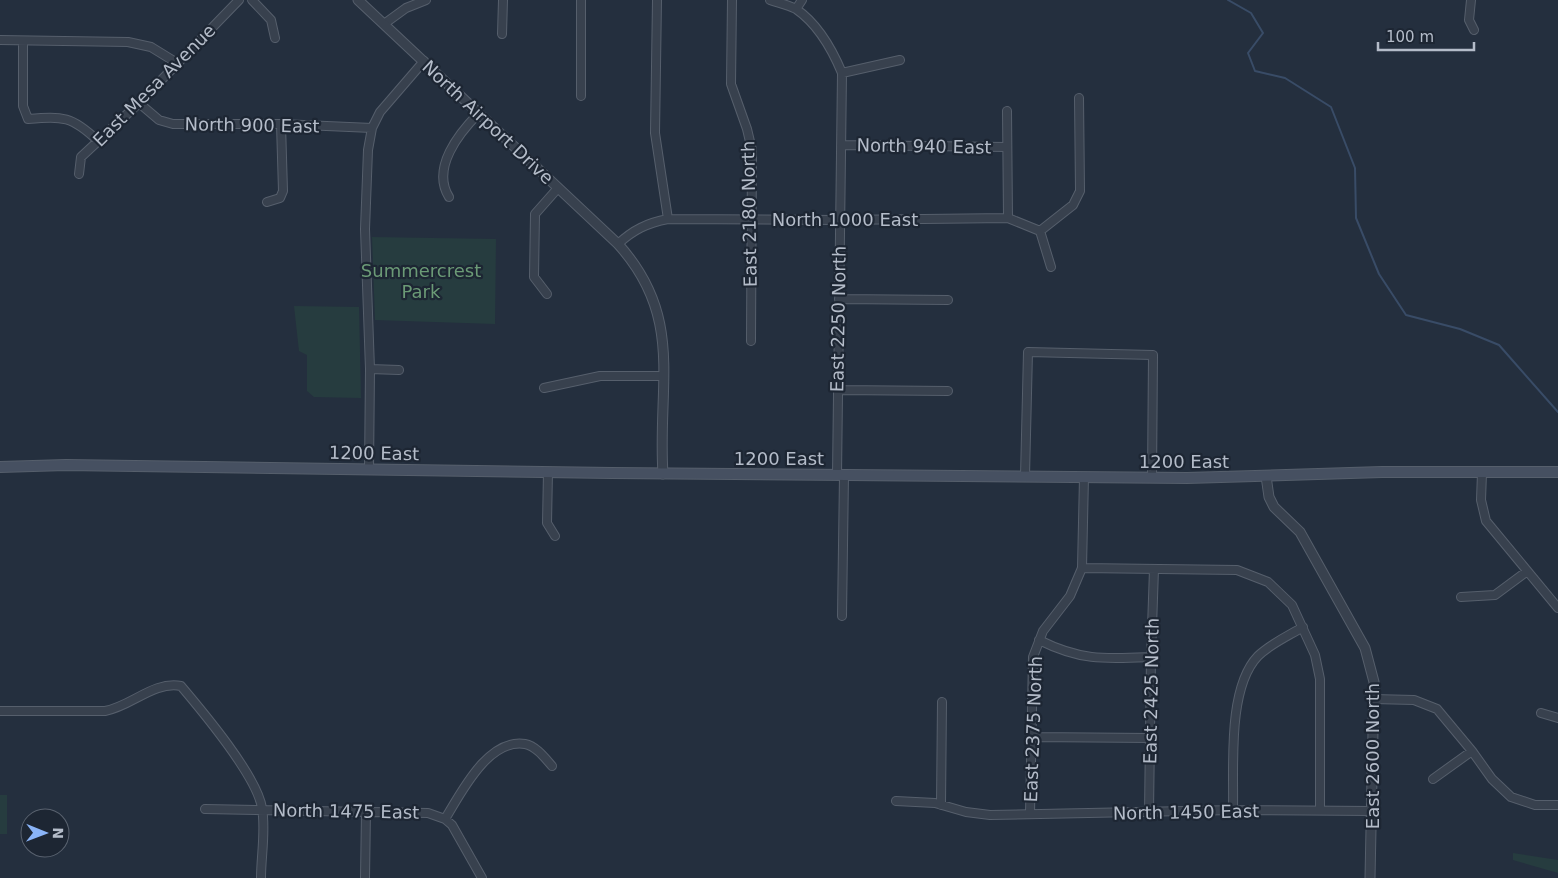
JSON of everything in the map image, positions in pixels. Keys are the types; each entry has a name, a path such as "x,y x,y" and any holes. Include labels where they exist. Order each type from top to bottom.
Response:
{"main road":[{"name":"1200 East","path":"0,467 66,465 663,474 1152,478 1382,472 1558,472"}],"street":[{"name":"East Mesa Avenue","path":"80,174 81,157 139,102 239,0"},
{"path":"252,0 271,20 275,38"},
{"name":"North Airport Drive","path":"358,0 618,244 638,268 655,303 663,335 663,474"},
{"path":"384,24 406,8 426,0"},
{"path":"502,34 503,0"},
{"path":"581,0 581,96"},
{"path":"657,0 655,133 668,219"},
{"name":"East 2180 North","path":"732,0 731,84 751,144 751,341"},
{"path":"770,0 796,9 818,30 833,52 842,73 900,60"},
{"path":"796,9 802,0"},
{"path":"1471,0 1469,20 1474,30"},
{"path":"0,40 128,42 151,47 177,63"},
{"path":"23,41 22,99 24,112 28,119 65,117 83,127 98,141"},
{"path":"369,470 370,369 365,229 368,150 372,128 386,103 424,61"},
{"name":"East 2250 North","path":"842,73 838,390 842,616"},
{"path":"1051,266 1040,231 1073,205 1080,191 1079,98"},
{"name":"North 900 East","path":"139,102 159,120 173,124 282,124 372,128"},
{"path":"1007,111 1008,218"},
{"path":"450,197 444,188 448,158 462,130 480,113"},
{"path":"267,202 280,198 283,191 282,124"},
{"name":"North 940 East","path":"841,146 1006,147"},
{"path":"547,294 534,277 535,214 558,188"},
{"name":"North 1000 East","path":"618,244 638,228 651,222 668,219 839,220 1008,218 1040,231"},
{"path":"839,299 948,300"},
{"path":"1025,476 1028,352 1153,355 1152,478"},
{"path":"370,369 399,370"},
{"path":"544,388 600,376 664,376"},
{"path":"838,390 948,390"},
{"path":"548,472 547,523 556,536"},
{"path":"1482,473 1481,500 1486,522 1558,608"},
{"name":"East 2600 North","path":"1266,476 1269,497 1274,507 1300,532 1365,648 1371,665 1374,699 1370,878"},
{"name":"East 2375 North","path":"1030,814 1033,657 1048,622 1070,596 1082,568 1084,477"},
{"path":"1082,568 1237,570 1268,582 1292,605 1315,654 1320,679 1320,810"},
{"name":"East 2425 North","path":"1150,813 1151,657 1154,568"},
{"path":"1461,597 1495,595 1526,572"},
{"path":"1233,810 1236,711 1240,689 1258,656 1303,627"},
{"path":"1039,640 1059,650 1085,658 1151,657"},
{"path":"0,710 105,711 118,709 168,684 181,686 238,762 258,793 262,809 261,878"},
{"path":"1374,699 1414,700 1427,704 1444,716 1492,779 1511,797 1535,805 1558,805"},
{"path":"942,702 942,805"},
{"path":"1541,713 1558,718"},
{"path":"1031,738 1151,738"},
{"path":"445,819 482,762 498,750 512,745 525,744 535,749 552,766"},
{"path":"1433,779 1472,751"},
{"name":"North 1450 East","path":"896,801 942,805 976,814 1000,815 1233,810 1372,811"},
{"name":"North 1475 East","path":"205,809 428,813 445,819 461,839 482,878"},
{"path":"365,878 366,811"}],"green space":[{"name":"Summercrest Park","path":"372,237 496,239 495,324 375,320"},
{"path":"294,306 359,307 361,398 314,397 307,391 307,355 299,351"},
{"path":"0,795 7,795 7,834 0,834"},
{"path":"1513,853 1558,860 1558,873 1513,860"}],"waterway":[{"path":"1228,0 1251,13 1263,33 1248,53 1255,71 1285,78 1331,107 1355,168 1356,218 1379,274 1406,315 1460,329 1499,345 1558,412"}]}
